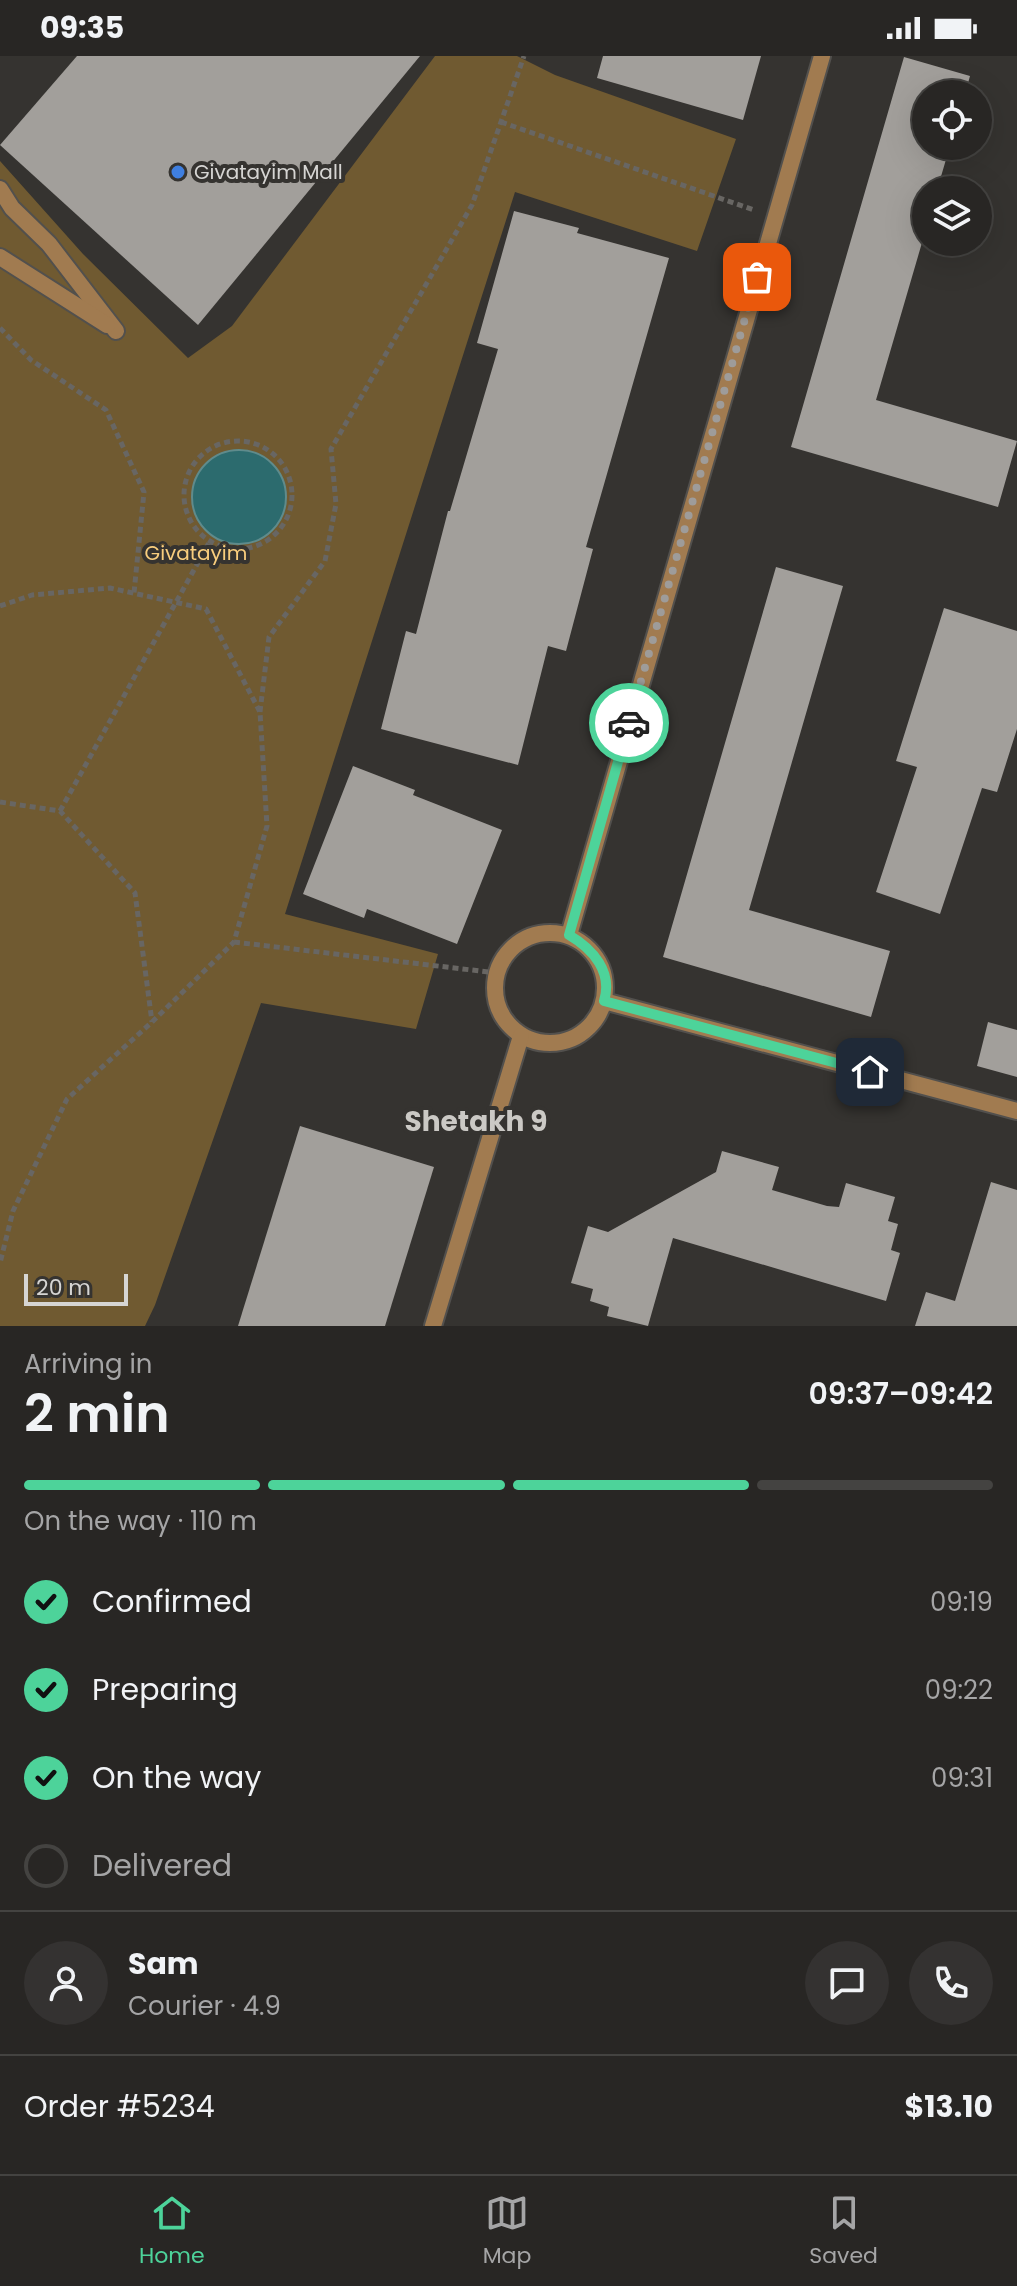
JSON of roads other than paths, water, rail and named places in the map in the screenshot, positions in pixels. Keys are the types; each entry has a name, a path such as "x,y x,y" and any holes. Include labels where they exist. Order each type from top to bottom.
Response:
{"street":[{"path":"569,935 822,56"},
{"path":"0,189 12,208 49,244 116,331 0,257"},
{"path":"551,932 569,935 585,944 598,958 605,975 601,1012 590,1028 575,1039 557,1044 539,1043 521,1036 507,1024 498,1008 495,990 497,973 505,956 525,939 551,932"},
{"path":"604,1001 1017,1111"},
{"path":"433,1326 521,1036"}],"water":[{"path":"239,450 257,454 272,464 282,479 286,497 282,515 272,530 257,540 239,544 221,540 206,530 196,515 192,497 196,479 206,464 221,454"}],"place":[{"name":"Givatayim Mall","path":"178,172"}],"district":[{"name":"Shetakh 9","path":"476,1121"}],"park label":[{"name":"Givatayim","path":"196,553"}]}
